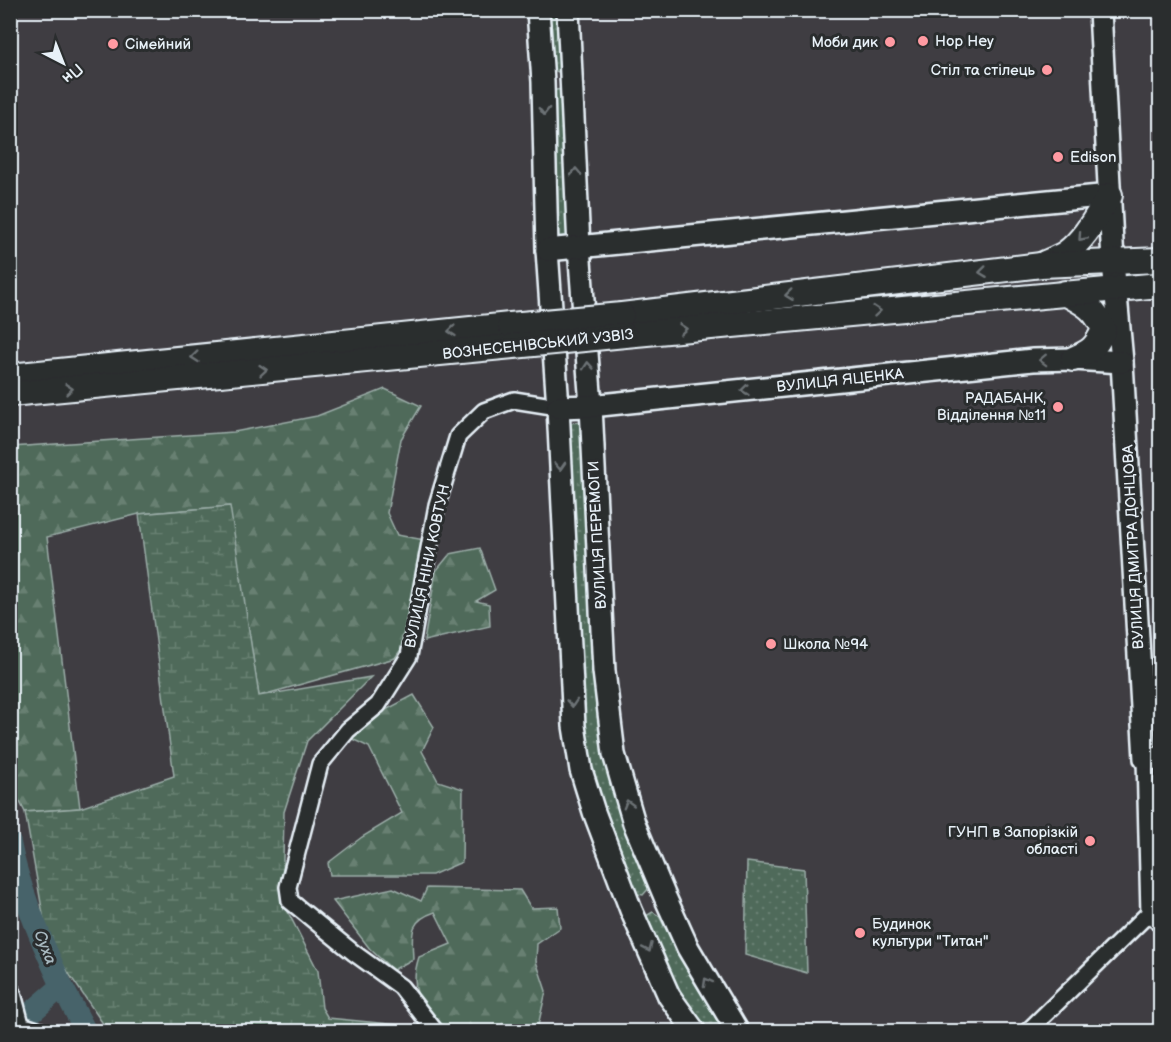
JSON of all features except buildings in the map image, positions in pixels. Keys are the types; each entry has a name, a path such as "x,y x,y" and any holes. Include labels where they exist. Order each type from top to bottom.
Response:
{"main road":[{"path":"538,10 543,82 547,250 558,407 573,726 581,770 594,812 632,910 669,996 695,1032"},
{"name":"ВУЛИЦЯ ПЕРЕМОГИ","path":"568,10 579,247 591,406 604,671 614,754 633,823 665,897 688,948 738,1032"},
{"name":"ВУЛИЦЯ ДМИТРА ДОНЦОВА","path":"1100,10 1113,262 1153,758"},
{"path":"543,82 573,79"},
{"path":"547,250 1110,195"},
{"path":"1041,265 1066,253 1090,227 1110,195"},
{"name":"ВОЗНЕСЕНІВСЬКИЙ УЗВІЗ","path":"623,325 1041,265 1161,260"},
{"name":"ВОЗНЕСЕНІВСЬКИЙ УЗВІЗ","path":"10,394 623,325 1161,285"},
{"path":"1065,293 1085,304 1098,316 1122,362"},
{"path":"1073,358 1089,352 1097,345 1104,330"},
{"name":"ВОЗНЕСЕНІВСЬКИЙ УЗВІЗ","path":"10,376 511,336"},
{"name":"ВУЛИЦЯ ЯЦЕНКА","path":"558,407 591,406 1033,360 1073,358 1122,362"},
{"path":"632,910 665,897"}],"street":[{"name":"ВУЛИЦЯ НІНИ КОВТУН","path":"436,1032 401,987 354,953 290,901 288,887 320,764 348,730 378,705 409,656 437,505 458,436 484,411 514,400 558,407"},
{"name":"ВУЛИЦЯ ДМИТРА ДОНЦОВА","path":"1027,1032 1155,919 1153,758"},
{"path":"15,1012 27,1027 43,1032"}],"green space":[{"path":"545,11 555,11 565,33 561,73 553,70"},
{"path":"563,89 571,239 558,240 555,232 550,95 556,90"},
{"path":"385,389 421,406 401,439 387,513 397,535 425,540 404,645 395,658 259,696 229,506 139,514 47,537 80,808 25,812 11,784 11,447 234,432 317,416"},
{"path":"582,422 624,821 649,888 643,895 633,893 607,827 588,755 579,697 566,423"},
{"path":"230,506 259,696 371,677 307,741 284,812 283,860 286,908 318,971 322,1008 328,1018 420,1027 424,1031 108,1031 48,943 25,812 80,808 174,776 139,514"},
{"path":"480,548 495,590 476,601 489,604 490,626 424,641 436,571 450,554"},
{"path":"414,695 434,727 422,751 438,781 463,789 462,862 432,875 330,875 328,863 362,837 402,813 369,747 350,738 361,723"},
{"path":"747,862 804,869 807,973 745,955"},
{"path":"393,888 421,901 427,888 520,890 531,908 558,907 560,928 537,944 536,961 546,991 537,1030 531,1032 440,1031 418,997 415,979 419,957 451,944 435,912 416,924 412,936 413,959 393,970 370,949 333,901"},
{"path":"653,912 659,916 688,972 724,1031 706,1031 681,991 645,922 646,916"}],"waterway":[{"name":"Суха","path":"10,843 25,898 62,986 10,1031"},
{"path":"62,986 86,1032"}],"place":[{"name":"Hop Hey","path":"923,41"},
{"name":"Моби дик","path":"890,42"},
{"name":"Сімейний","path":"113,44"},
{"name":"Стіл та стілець","path":"1047,70"},
{"name":"Edison","path":"1058,157"},
{"name":"РАДАБАНК, Відділення №11","path":"1058,407"},
{"name":"Школа №94","path":"771,644"},
{"name":"ГУНП в Запорізкій області","path":"1090,841"},
{"name":"Будинок культури \"Титан\"","path":"860,933"}]}
